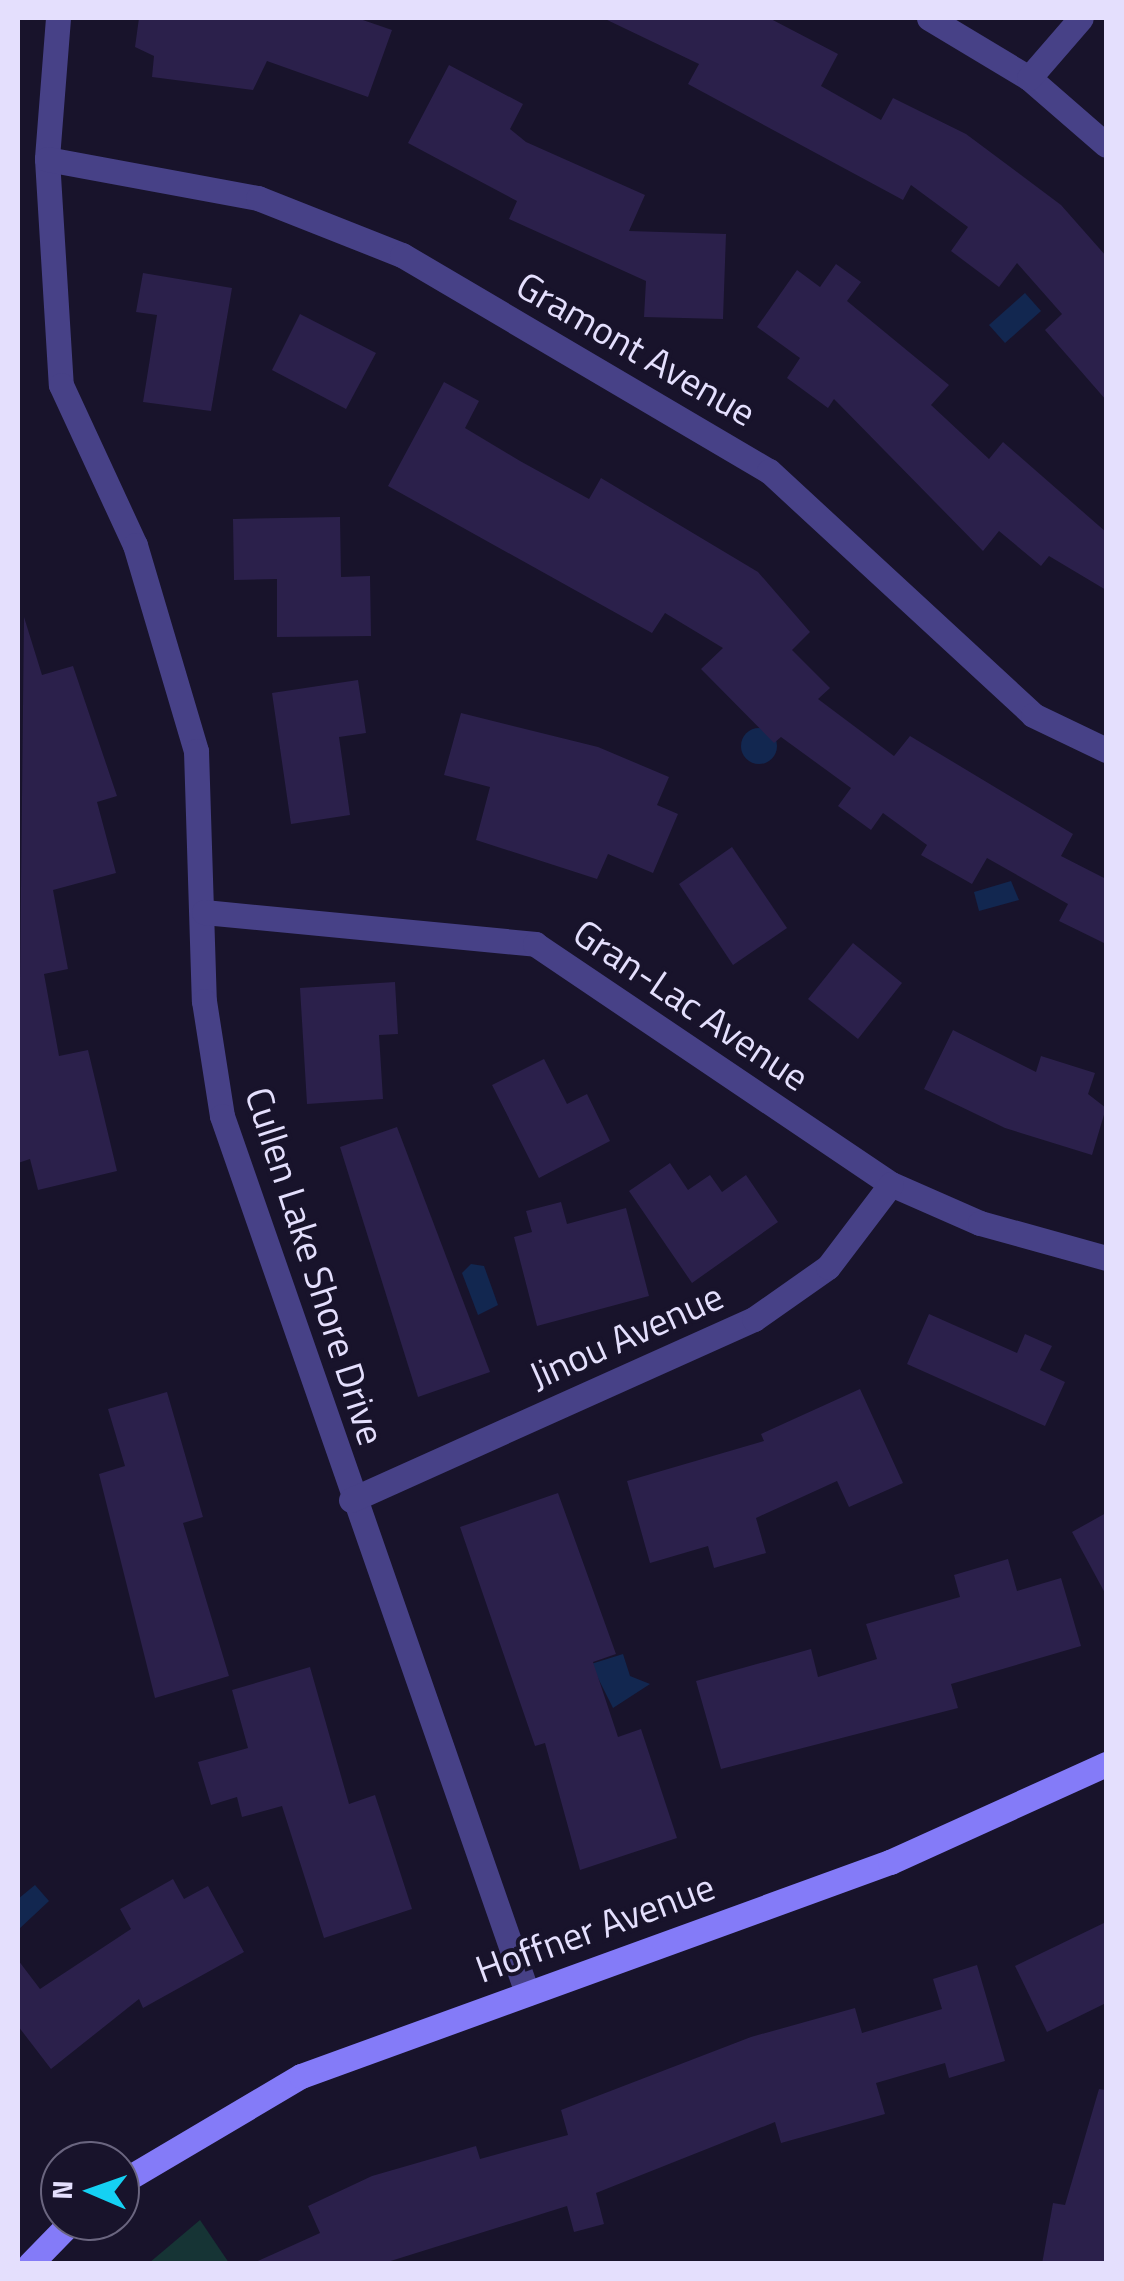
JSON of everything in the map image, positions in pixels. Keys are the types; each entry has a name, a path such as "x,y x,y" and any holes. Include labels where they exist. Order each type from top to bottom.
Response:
{"main road":[{"name":"Hoffner Avenue","path":"140,2171 301,2076 890,1862 1106,1764"},
{"path":"30,2264 52,2241"}],"street":[{"name":"Cullen Lake Shore Drive","path":"58,18 48,158 62,385 135,545 196,751 204,1001 222,1116 351,1500 528,1992"},
{"path":"929,18 1028,78 1106,145"},
{"path":"1028,78 1081,18"},
{"name":"Gramont Avenue","path":"48,158 258,198 402,255 770,472 1033,715 1106,750"},
{"name":"Gran-Lac Avenue","path":"204,912 535,944 891,1184 980,1223 1106,1258"},
{"name":"Jinou Avenue","path":"351,1500 754,1319 828,1266 891,1184"}],"green space":[{"path":"200,2220 229,2263 149,2263"}],"water":[{"path":"1025,293 1041,311 1005,343 989,325"},
{"path":"759,728 771,734 777,746 771,758 759,764 747,758 741,746 747,734"},
{"path":"1011,881 1019,900 979,911 974,892"},
{"path":"471,1264 484,1266 498,1305 478,1315 462,1273"},
{"path":"623,1654 630,1676 650,1684 613,1708 591,1664"},
{"path":"35,1885 49,1901 18,1930 18,1899"}],"building":[{"path":"139,18 357,18 392,30 368,97 267,61 253,90 152,77 154,56 135,47"},
{"path":"603,18 769,18 838,54 821,86 881,120 893,98 966,134 1061,205 1106,256 1106,400 1045,330 1062,314 1017,263 999,287 951,251 968,227 911,185 903,200 688,84 699,64"},
{"path":"449,65 523,104 510,129 526,142 645,195 629,231 726,234 723,319 644,317 646,281 509,219 517,201 408,143"},
{"path":"836,264 861,282 847,301 949,385 931,405 989,459 1003,442 1106,532 1106,590 1049,556 1041,566 999,531 983,551 834,399 828,408 787,378 800,358 757,327 797,270 820,287"},
{"path":"143,273 232,288 211,411 143,402 157,315 136,312"},
{"path":"300,314 376,353 346,409 272,370"},
{"path":"444,382 479,401 465,428 589,499 601,478 758,572 810,632 792,650 830,688 818,699 894,756 910,736 1073,834 1061,856 1106,879 1106,944 1059,921 1068,904 987,858 972,884 921,855 927,845 883,813 871,830 838,806 851,788 781,737 774,743 701,669 723,648 665,613 652,633 388,486"},
{"path":"340,517 341,577 370,576 371,636 277,637 277,579 234,580 233,519"},
{"path":"24,617 42,675 73,666 117,796 97,802 116,873 53,890 68,969 44,974 59,1056 88,1050 117,1171 38,1190 30,1159 18,1163"},
{"path":"358,680 366,733 339,737 350,815 291,824 272,693"},
{"path":"461,713 598,747 669,777 657,805 678,814 653,873 608,854 597,879 476,840 490,787 444,775"},
{"path":"732,847 787,928 733,965 679,884"},
{"path":"853,943 902,983 858,1039 808,999"},
{"path":"395,982 398,1034 379,1035 383,1099 307,1104 300,988"},
{"path":"953,1030 1036,1072 1041,1056 1095,1073 1088,1094 1106,1108 1092,1155 1005,1128 924,1089"},
{"path":"544,1059 567,1104 587,1094 610,1141 539,1178 492,1085"},
{"path":"397,1127 490,1372 418,1397 340,1147"},
{"path":"670,1163 688,1190 710,1175 722,1192 746,1175 778,1222 692,1283 629,1191"},
{"path":"561,1202 567,1224 626,1208 649,1296 537,1326 514,1237 532,1232 526,1211"},
{"path":"929,1314 1017,1353 1025,1334 1052,1346 1040,1370 1065,1382 1045,1426 907,1364"},
{"path":"860,1389 903,1483 849,1507 837,1481 756,1518 766,1553 714,1568 708,1546 650,1563 627,1481 764,1441 761,1434"},
{"path":"167,1392 203,1517 183,1523 229,1676 155,1698 99,1474 125,1466 108,1409"},
{"path":"558,1493 616,1654 593,1662 618,1737 641,1729 677,1838 580,1870 545,1743 535,1746 460,1527"},
{"path":"1106,1513 1106,1595 1072,1532"},
{"path":"1008,1559 1017,1591 1061,1578 1081,1646 951,1684 958,1708 721,1769 696,1681 811,1649 818,1677 877,1659 866,1624 960,1597 954,1575"},
{"path":"310,1667 349,1804 375,1795 412,1909 324,1938 282,1806 242,1817 237,1797 211,1805 198,1762 248,1748 232,1690"},
{"path":"173,1879 184,1899 208,1886 244,1952 143,2008 139,1999 51,2069 18,2026 18,1960 40,1989 131,1929 120,1909"},
{"path":"1106,1922 1106,2003 1047,2032 1015,1966"},
{"path":"977,1965 1005,2061 949,2078 945,2063 876,2083 885,2114 781,2143 775,2122 596,2193 604,2224 574,2232 567,2206 381,2264 251,2264 320,2233 308,2206 372,2176 476,2146 480,2159 568,2135 561,2110 751,2037 855,2008 862,2033 942,2009 933,1979"},
{"path":"1099,2089 1106,2090 1106,2264 1042,2264 1053,2203 1065,2205"}]}
